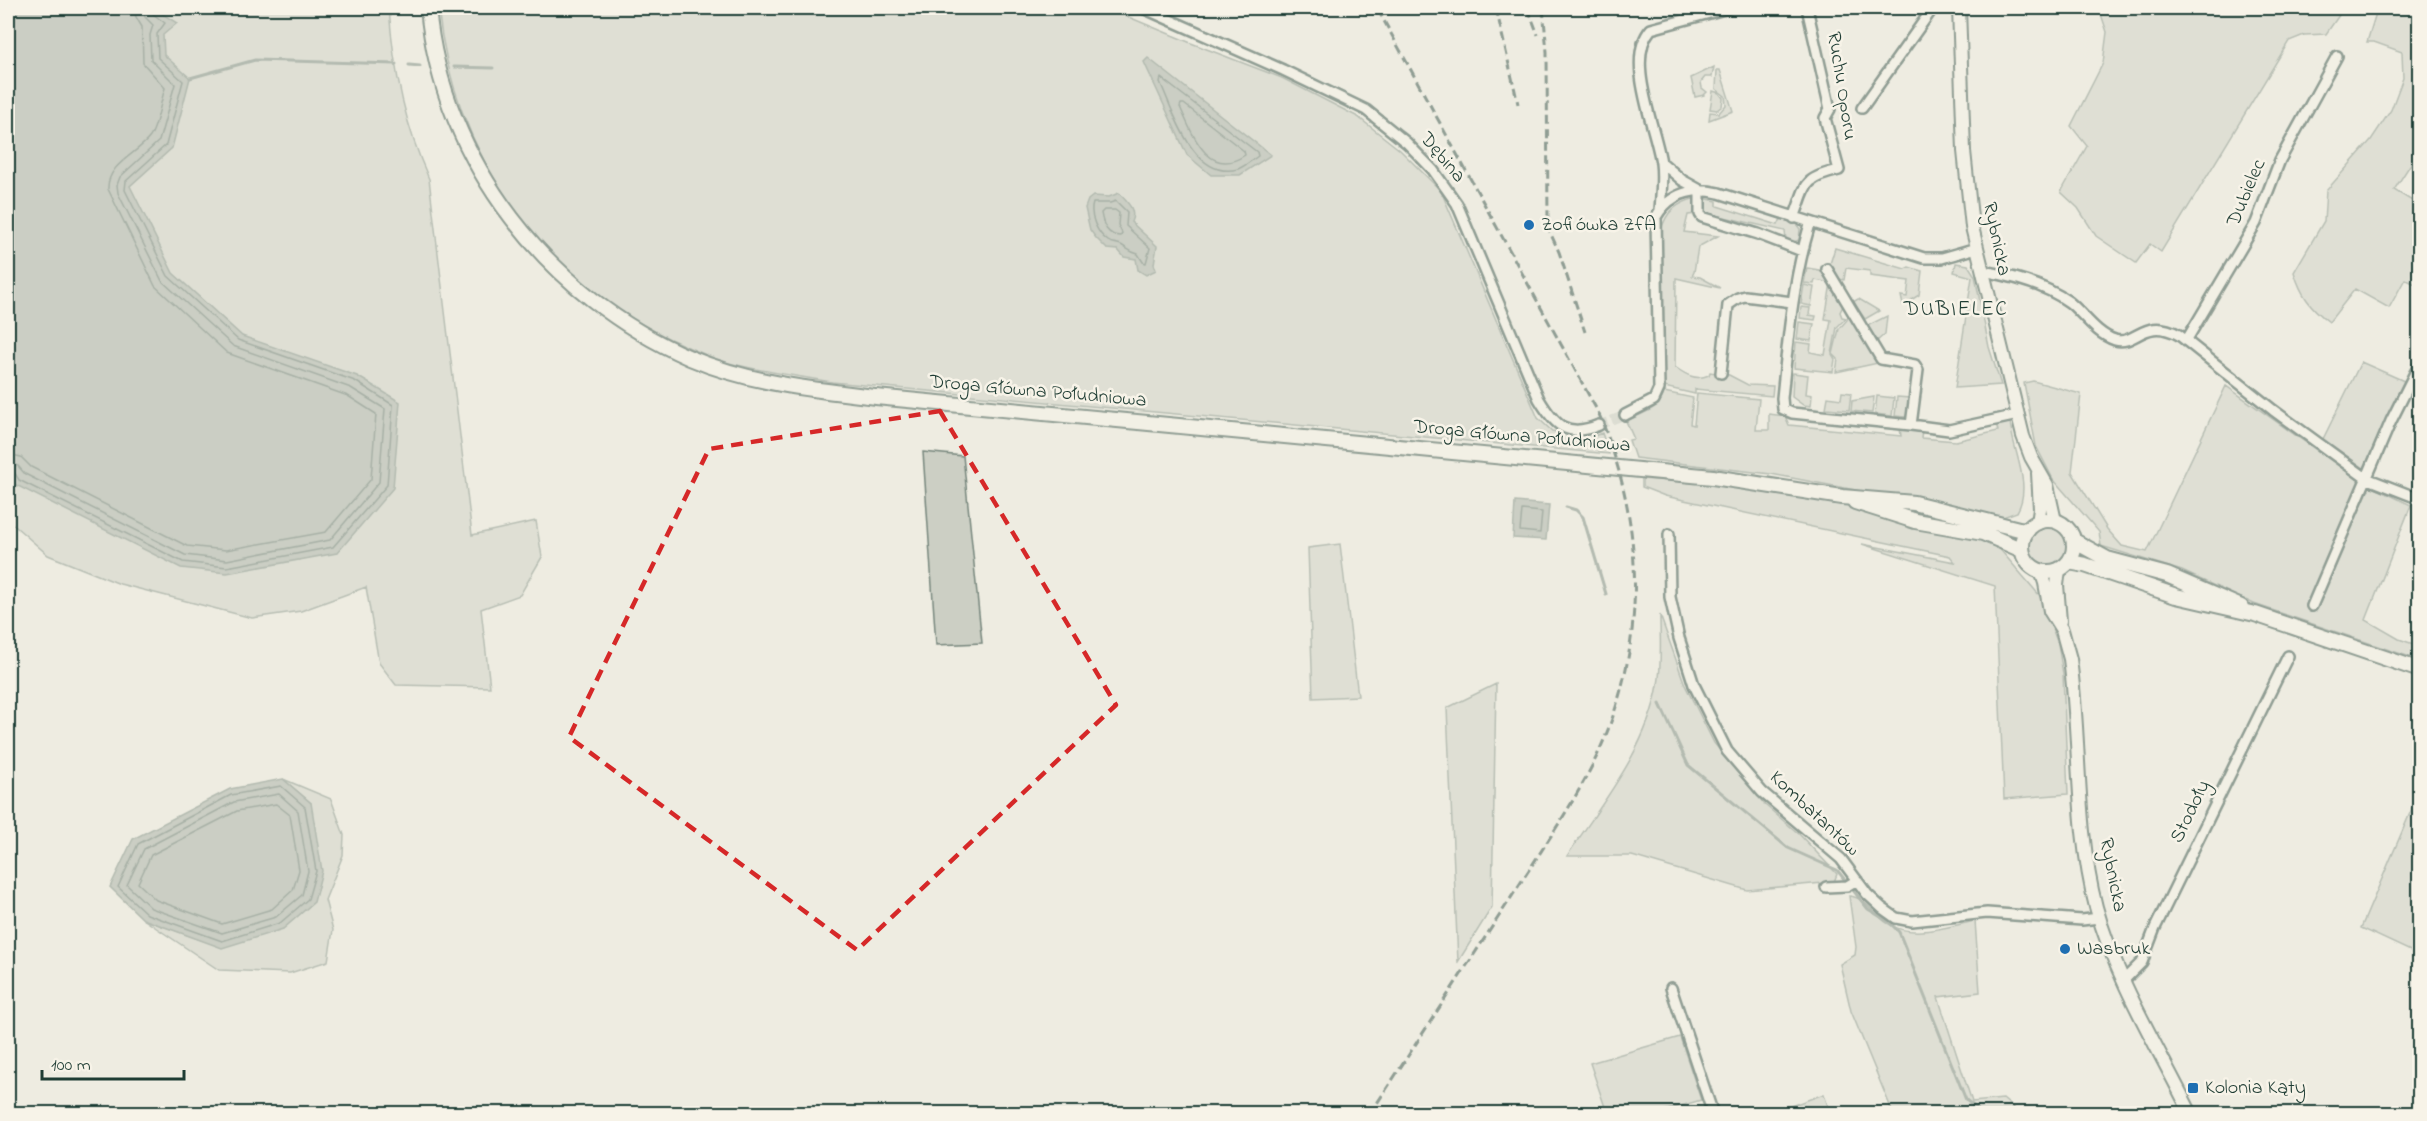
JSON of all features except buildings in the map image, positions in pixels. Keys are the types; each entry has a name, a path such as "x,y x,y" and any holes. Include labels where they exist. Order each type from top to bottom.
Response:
{"main road":[{"name":"Droga Główna Południowa","path":"428,8 437,61 452,111 472,158 503,208 535,248 572,284 614,316 691,358 727,371 812,389 1646,469 1842,497 1914,504 2019,530 2033,526"},
{"name":"Droga Główna Południowa","path":"1842,497 1915,521 1983,533 2022,550"},
{"path":"2064,566 2074,552 2074,541 2067,529 2055,521 2033,526 2024,538 2022,550 2027,562 2041,571 2048,572 2064,566 2085,565 2176,596 2255,614 2420,670"},
{"path":"2074,541 2107,559 2175,578 2222,597 2255,614"}],"street":[{"name":"Dębina","path":"1143,8 1283,70 1366,110 1407,143 1433,171 1457,204 1539,399 1551,420 1559,426 1577,431 1599,425"},
{"path":"1660,210 1661,162 1642,89 1641,45 1643,38 1651,29 1728,8"},
{"name":"Ruchu Oporu","path":"1794,218 1808,182 1816,176 1839,170 1825,118 1830,110 1808,8"},
{"path":"1862,108 1933,8"},
{"name":"Rybnicka","path":"1959,8 1966,188 1977,248 2025,443 2047,485 2055,521"},
{"name":"Dubielec","path":"2186,341 2256,223 2280,160 2337,56"},
{"path":"1661,162 1682,180 1700,190"},
{"path":"1700,190 1702,217 1758,234 1802,251"},
{"path":"1624,415 1654,400 1659,389 1654,228 1660,210 1686,191 1700,190 1719,193 1810,224 1924,258 1942,258 1977,248"},
{"path":"1810,224 1792,302 1782,398 1783,409 1792,413 1949,430 2018,415"},
{"path":"1827,269 1881,359 1916,365 1918,370 1911,425"},
{"path":"1983,271 2014,278 2053,292 2113,339 2121,341 2149,329 2169,330 2366,478 2420,500"},
{"path":"1721,373 1728,305 1745,296 1792,302"},
{"path":"2312,606 2391,421 2420,363"},
{"name":"Rybnicka","path":"2033,526 2040,509 2038,471"},
{"name":"Kombatantów","path":"1669,534 1668,584 1672,610 1694,686 1716,731 1727,751 1751,780 1774,803 1840,859 1852,883 1882,908 1903,920 1987,914 2082,920 2099,918"},
{"name":"Rybnicka","path":"2064,566 2057,600 2060,625 2068,647 2071,667 2085,849 2099,918 2124,980 2191,1113"},
{"name":"Rybnicka","path":"2041,571 2050,610 2060,625"},
{"name":"Stodoły","path":"2124,980 2142,962 2155,928 2288,656"},
{"path":"1826,887 1852,883"},
{"path":"1671,988 1713,1113"}],"highlighted area":[{"path":"940,411 1116,705 857,950 569,737 709,449"}],"shaded area":[{"path":"8,8 389,8 393,52 401,95 420,158 429,179 472,535 536,521 542,557 520,595 481,609 490,687 396,685 379,663 366,587 301,611 252,618 120,584 48,555 8,520"},
{"path":"438,8 1107,8 1282,78 1358,117 1400,150 1441,191 1538,418 1552,431 1589,438 1602,433 1609,454 832,382 745,367 709,356 670,339 623,313 580,281 543,245 511,204 484,159 462,112 447,61"},
{"path":"2091,8 2344,8 2326,34 2304,35 2289,41 2161,252 2150,244 2136,263 2096,236 2078,208 2061,192 2087,146 2071,126 2103,63 2107,32 2100,11"},
{"path":"2382,8 2419,8 2419,151 2394,190 2419,205 2419,286 2405,279 2389,308 2355,289 2329,322 2307,300 2294,272 2324,221 2326,191 2371,140 2391,110 2403,78 2402,52 2374,42 2367,42 2376,13"},
{"path":"1714,67 1712,77 1705,77 1701,82 1702,88 1707,92 1695,97 1691,78"},
{"path":"1717,70 1720,70 1733,111 1709,120 1710,112 1719,113 1726,105 1725,96 1716,89"},
{"path":"1713,91 1719,93 1723,98 1722,106 1717,110 1710,109"},
{"path":"1696,198 1697,214 1688,215 1684,232 1718,236 1698,247 1692,276 1700,277 1720,288 1676,278 1675,367 1695,377 1704,377 1710,372 1729,375 1748,385 1773,386 1772,396 1695,389 1695,394 1664,387 1661,231 1666,218 1673,209 1683,202"},
{"path":"1703,198 1717,201 1717,206 1778,225 1781,219 1796,224 1800,229 1799,240 1794,242 1786,240 1785,231 1707,213 1704,211"},
{"path":"1835,248 1905,269 1909,267 1922,271 1919,295 1903,305 1901,296 1907,297 1909,281 1870,276 1870,271 1846,268 1844,280 1838,279 1829,267"},
{"path":"1956,263 1968,265 1975,276 1989,347 2001,385 1955,388 1972,277 1954,272"},
{"path":"1807,268 1825,271 1844,304 1840,312 1842,317 1846,318 1837,327 1832,354 1835,359 1833,372 1794,368 1796,342 1811,344 1810,352 1825,355 1831,320 1825,319 1831,283 1815,280 1814,284 1804,283"},
{"path":"1804,285 1814,287 1811,306 1801,304"},
{"path":"1859,299 1879,311 1865,319 1853,302"},
{"path":"1801,307 1810,308 1809,315 1816,316 1815,320 1800,318"},
{"path":"1849,313 1878,363 1836,372 1838,359 1833,354 1839,329 1847,320"},
{"path":"1887,316 1885,334 1877,341 1867,326"},
{"path":"1799,322 1814,324 1811,341 1797,339"},
{"path":"2361,362 2404,381 2364,468 2323,439"},
{"path":"1793,373 1808,375 1806,394 1812,395 1811,406 1803,405 1792,397"},
{"path":"2033,381 2081,394 2072,472 2107,529 2122,546 2147,552 2226,386 2359,480 2411,505 2366,620 2399,639 2419,646 2419,660 2254,604 2182,571 2101,546 2099,532 2053,479 2036,446 2024,383"},
{"path":"1664,392 1693,398 1690,424 1694,425 1697,393 1759,399 1756,430 1769,430 1769,414 1785,416 1789,425 1901,436 1900,428 1922,430 1921,438 1956,441 1998,431 1996,423 2010,421 2022,479 2021,502 2017,512 2003,517 1912,497 1866,492 1771,474 1635,458 1629,440 1634,439 1626,421 1654,407 1659,403"},
{"path":"1842,392 1851,393 1849,410 1826,408 1828,397 1841,399"},
{"path":"1877,396 1894,398 1892,416 1875,414"},
{"path":"1874,397 1872,413 1851,411 1852,401"},
{"path":"1897,397 1910,398 1906,417 1895,416"},
{"path":"923,452 963,456 982,643 936,645"},
{"path":"1642,479 1723,485 1771,494 1813,497 1986,537 1997,546 2040,596 2058,644 2063,674 2068,794 2004,799 1995,586 1862,544 1955,562 1950,556 1665,496 1642,487"},
{"path":"2048,527 2062,532 2067,546 2062,560 2048,565 2034,560 2029,546 2034,532"},
{"path":"1340,544 1358,696 1313,698 1308,548"},
{"path":"1660,615 1685,685 1714,743 1765,805 1799,834 1837,874 1834,882 1747,890 1632,856 1567,856 1622,775 1644,731 1658,685"},
{"path":"1496,684 1492,907 1458,962 1447,708"},
{"path":"283,779 331,799 344,835 343,855 325,900 333,930 328,961 290,973 219,970 143,919 222,947 311,803"},
{"path":"2419,792 2420,955 2361,928"},
{"path":"1849,896 1860,899 1887,923 1908,931 1930,930 1975,921 1980,992 1938,997 1972,1102 2003,1099 2020,1113 1893,1113 1851,1011 1840,964 1855,955 1856,947"},
{"path":"1680,1037 1701,1100 1657,1113 1607,1113 1590,1063"},
{"path":"1824,1094 1830,1113 1771,1113"}],"water":[{"path":"8,8 153,8 177,23 163,35 164,55 190,78 172,148 130,186 173,273 242,336 357,376 400,402 393,488 337,553 227,573 181,568 14,484 8,472"},
{"path":"1148,58 1271,155 1240,175 1211,175 1187,155 1144,62"},
{"path":"1119,193 1132,210 1131,222 1157,246 1154,264 1156,270 1146,275 1138,270 1136,259 1124,257 1118,250 1107,249 1090,230 1085,208 1088,200 1093,196 1109,197"},
{"path":"1515,502 1549,505 1546,540 1513,538"},
{"path":"283,779 311,803 322,871 314,902 283,929 222,948 143,919 110,887 133,839 230,789"}],"waterway":[{"path":"190,78 255,60 396,64"},
{"path":"409,65 420,66"},
{"path":"454,67 493,68"},
{"path":"1566,507 1576,510 1583,517 1606,594"},
{"path":"1660,704 1688,765 1788,848 1837,870 1868,909 1889,922 1899,932 1966,1100 1983,1114"}],"tunnel":[{"path":"1599,425 1625,415"}],"railway":[{"path":"1370,1114 1552,835 1593,764 1611,722 1624,678 1632,634 1634,589 1632,544 1626,499 1614,455 1598,412 1377,8"},
{"path":"1437,8 1442,18"},
{"path":"1457,8 1459,13"},
{"path":"1496,8 1518,104"},
{"path":"1528,8 1538,35"},
{"path":"1543,8 1547,52 1548,228 1559,252 1585,332"}],"place":[{"name":"Zofiówka ZfA","path":"1529,225"},
{"name":"Wasbruk","path":"2065,949"},
{"name":"Kolonia Kąty","path":"2193,1088"}],"district":[{"name":"DUBIELEC","path":"1956,310"}]}
